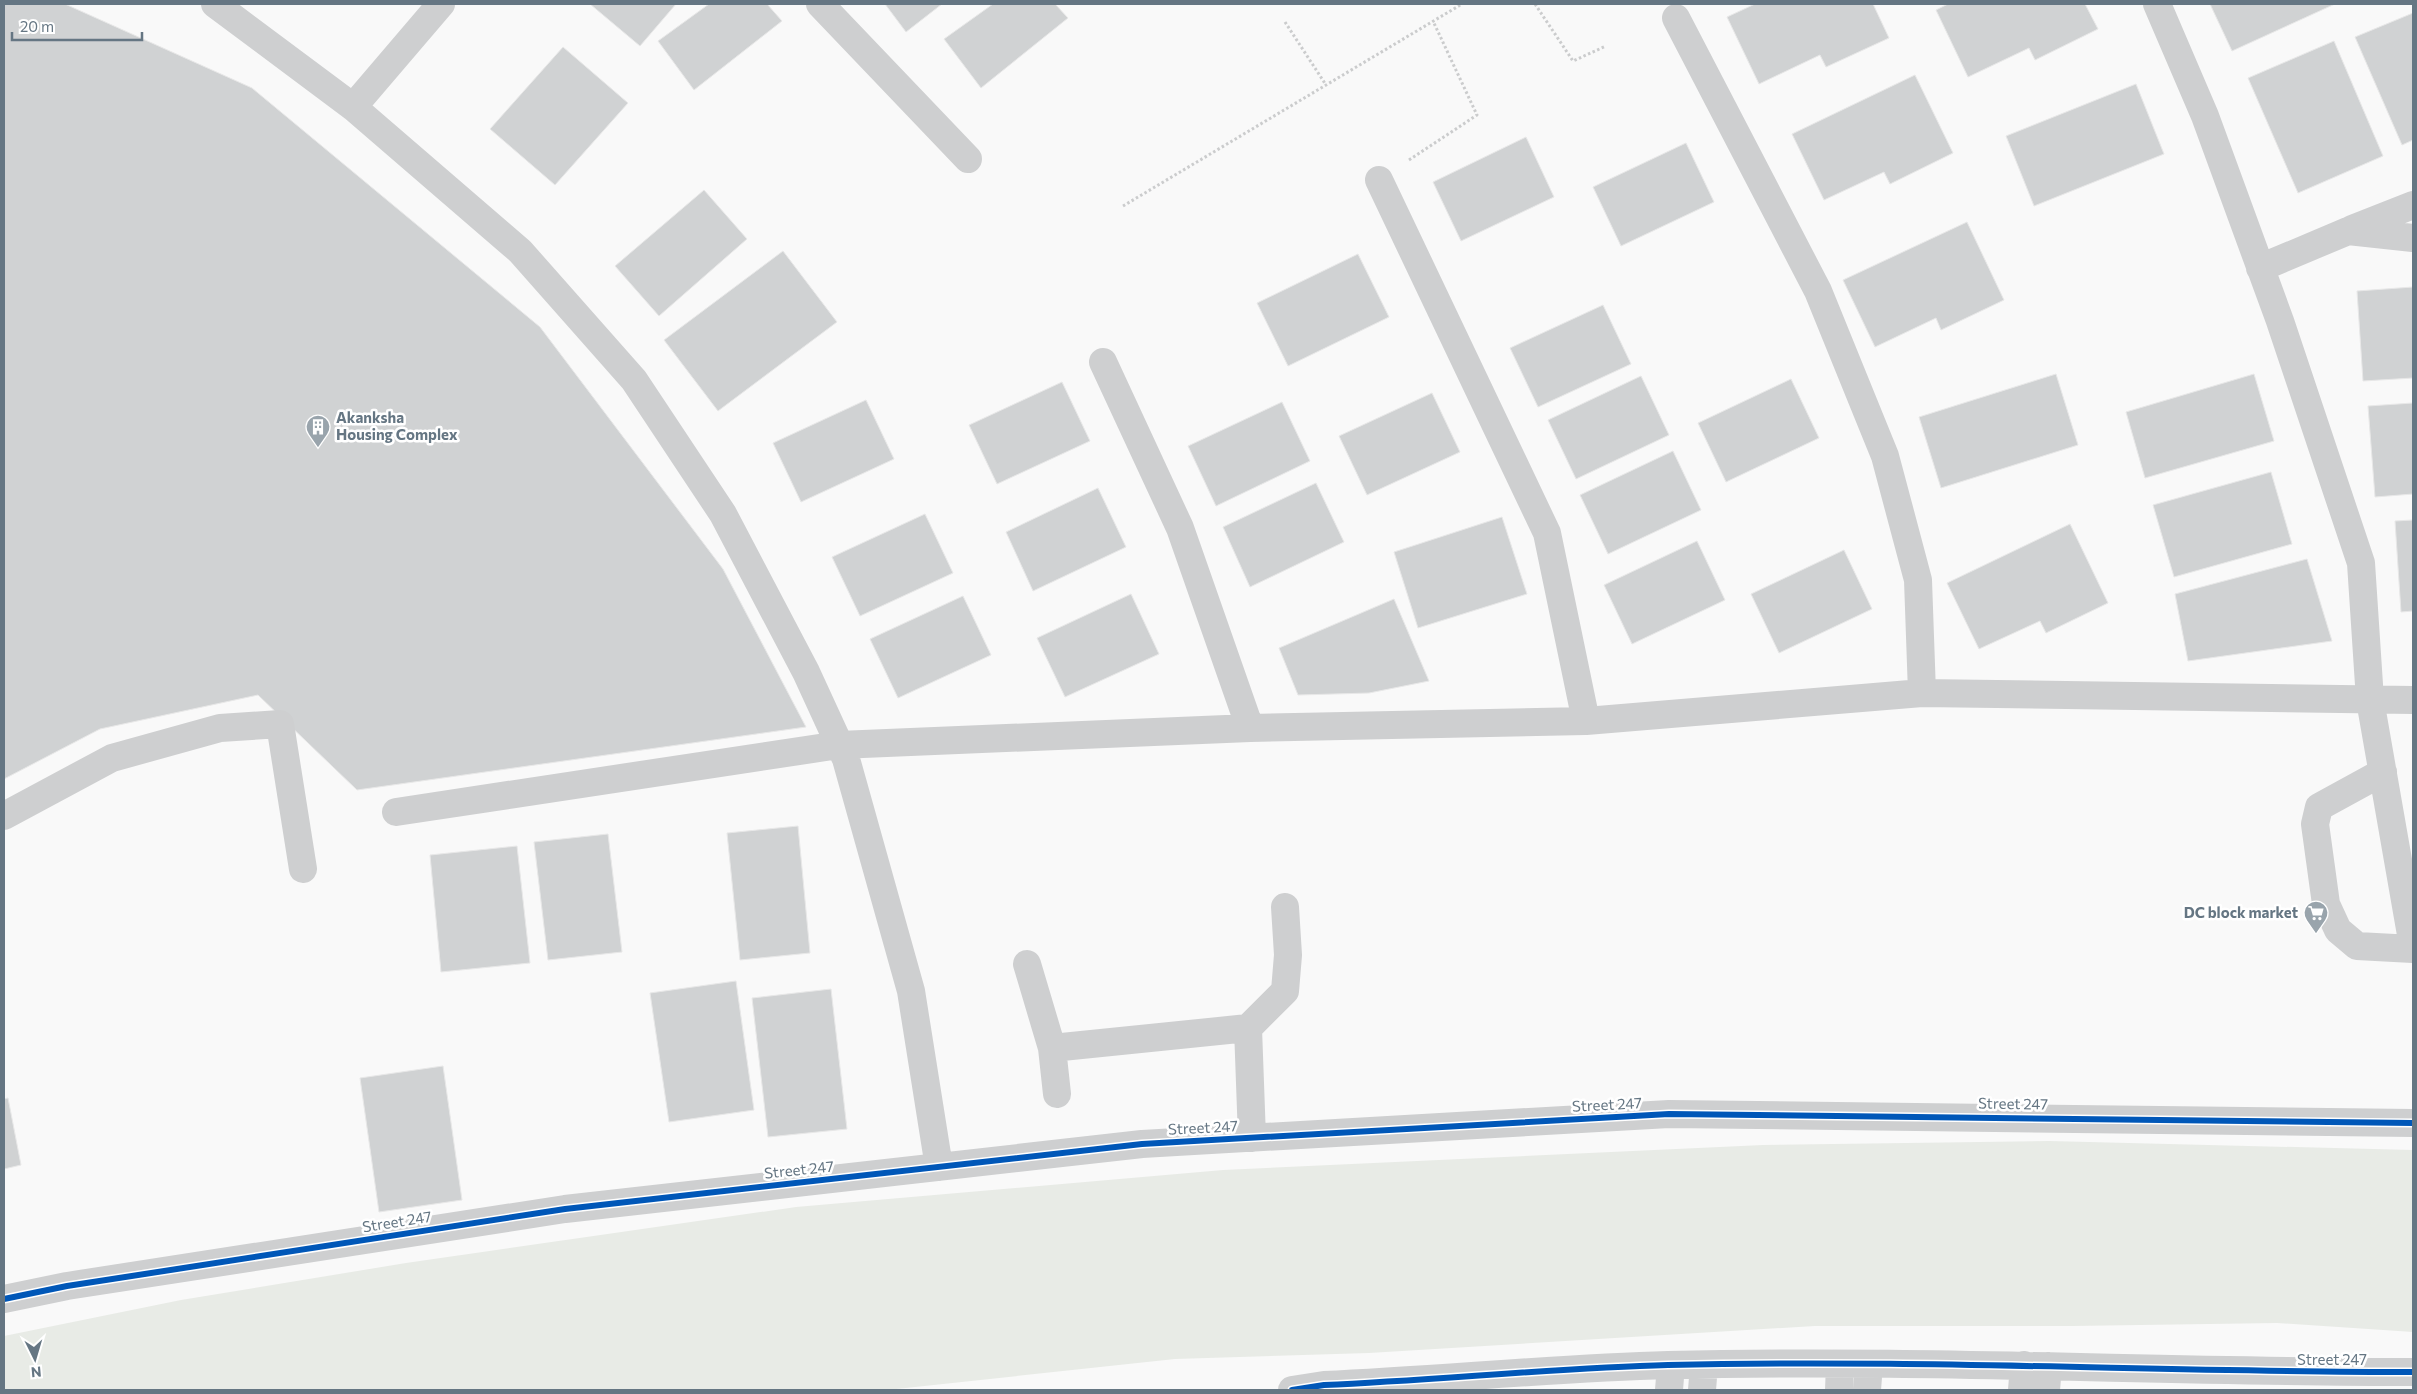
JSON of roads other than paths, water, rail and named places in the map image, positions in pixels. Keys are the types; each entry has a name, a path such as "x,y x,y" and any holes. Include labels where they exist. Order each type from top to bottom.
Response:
{"street":[{"path":"214,4 353,107 520,251 634,380 723,514 806,672 846,759 911,991 939,1167"},
{"path":"353,107 441,4"},
{"path":"820,4 968,159"},
{"path":"2156,4 2204,116 2280,321 2361,563 2370,700 2383,772 2413,948 2357,946 2338,930 2326,904 2315,824 2319,807 2383,772"},
{"path":"1676,18 1818,291 1885,456 1918,580 1922,693"},
{"path":"1379,180 1548,533 1586,720"},
{"path":"2260,268 2413,205"},
{"path":"2348,231 2413,238"},
{"path":"1103,362 1180,528 1250,728"},
{"path":"396,812 839,745 1250,728 1586,720 1922,693 2413,700"},
{"path":"4,816 112,758 220,728 280,724 303,869"},
{"path":"1052,1048 1248,1028 1285,991 1288,955 1285,907"},
{"path":"1027,964 1052,1048 1057,1094"},
{"path":"1248,1028 1252,1138"},
{"name":"Street 247","path":"4,1299 66,1286 565,1209 1142,1144 1670,1114 2413,1123"},
{"name":"Street 247","path":"1292,1390 1598,1379 1868,1377 2242,1380 2413,1372"}],"place":[{"name":"Akanksha Housing Complex","path":"318,448"},
{"name":"DC block market","path":"2316,934"}]}
